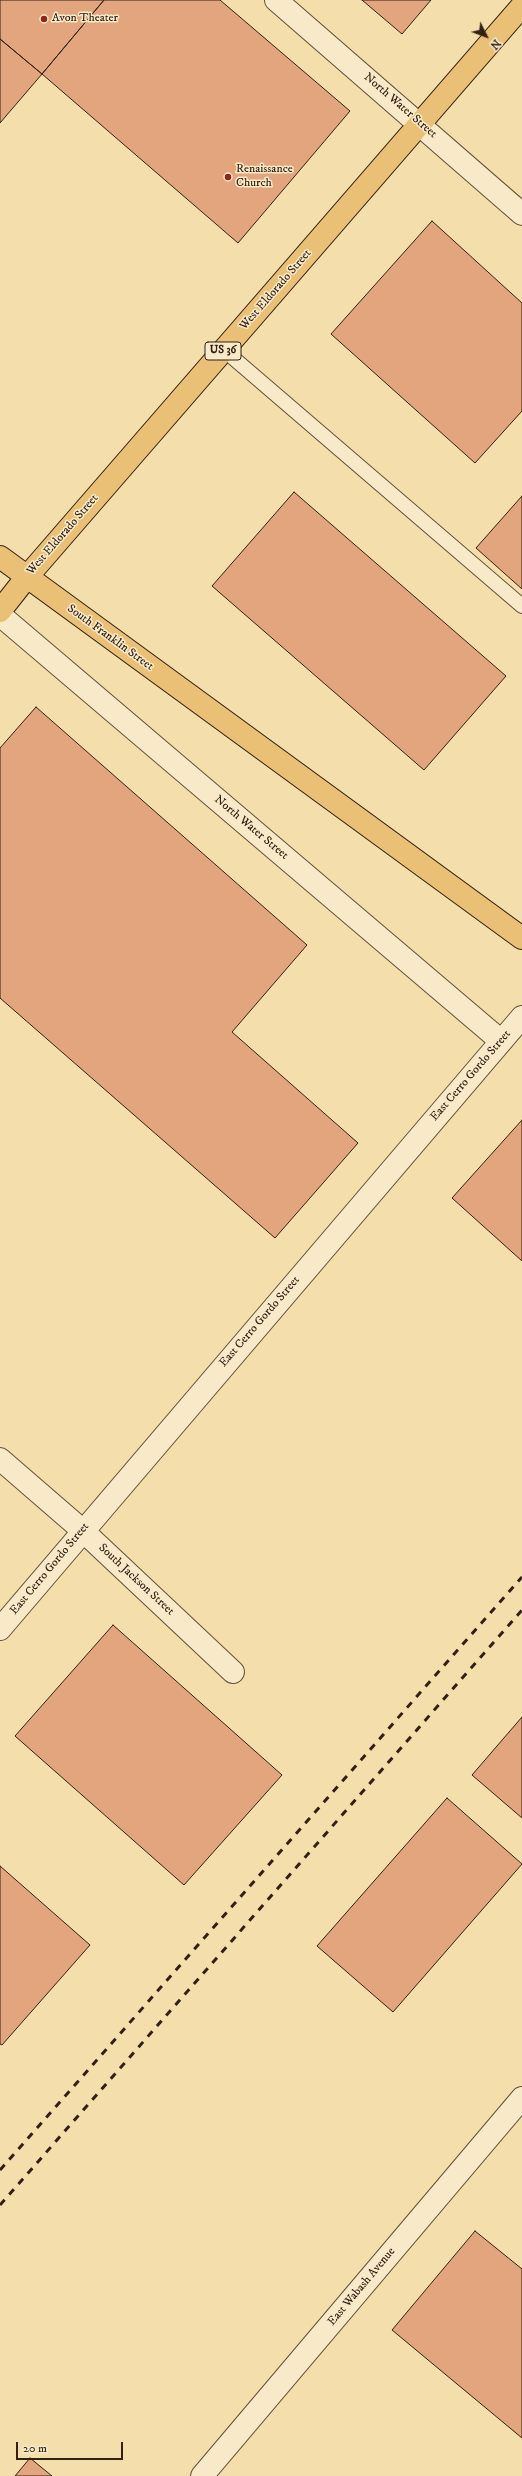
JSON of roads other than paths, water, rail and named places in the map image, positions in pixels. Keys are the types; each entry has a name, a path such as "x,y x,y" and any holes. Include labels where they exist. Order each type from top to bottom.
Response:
{"main road":[{"name":"West Eldorado Street","path":"0,612 26,578 522,6"},
{"name":"South Franklin Street","path":"0,557 26,578 522,938"}],"street":[{"name":"North Water Street","path":"276,0 522,214"},
{"name":"North Water Street","path":"0,615 502,1041"},
{"name":"East Cerro Gordo Street","path":"0,1628 82,1530 522,1017"},
{"name":"South Jackson Street","path":"0,1459 82,1530 233,1672"},
{"name":"East Wabash Avenue","path":"202,2476 522,2098"}],"lane":[{"path":"224,350 522,606"}],"railway":[{"path":"0,2170 522,1577"},
{"path":"0,2205 522,1610"}],"place":[{"name":"Avon Theater","path":"44,19"},
{"name":"Renaissance Church","path":"228,177"}]}
